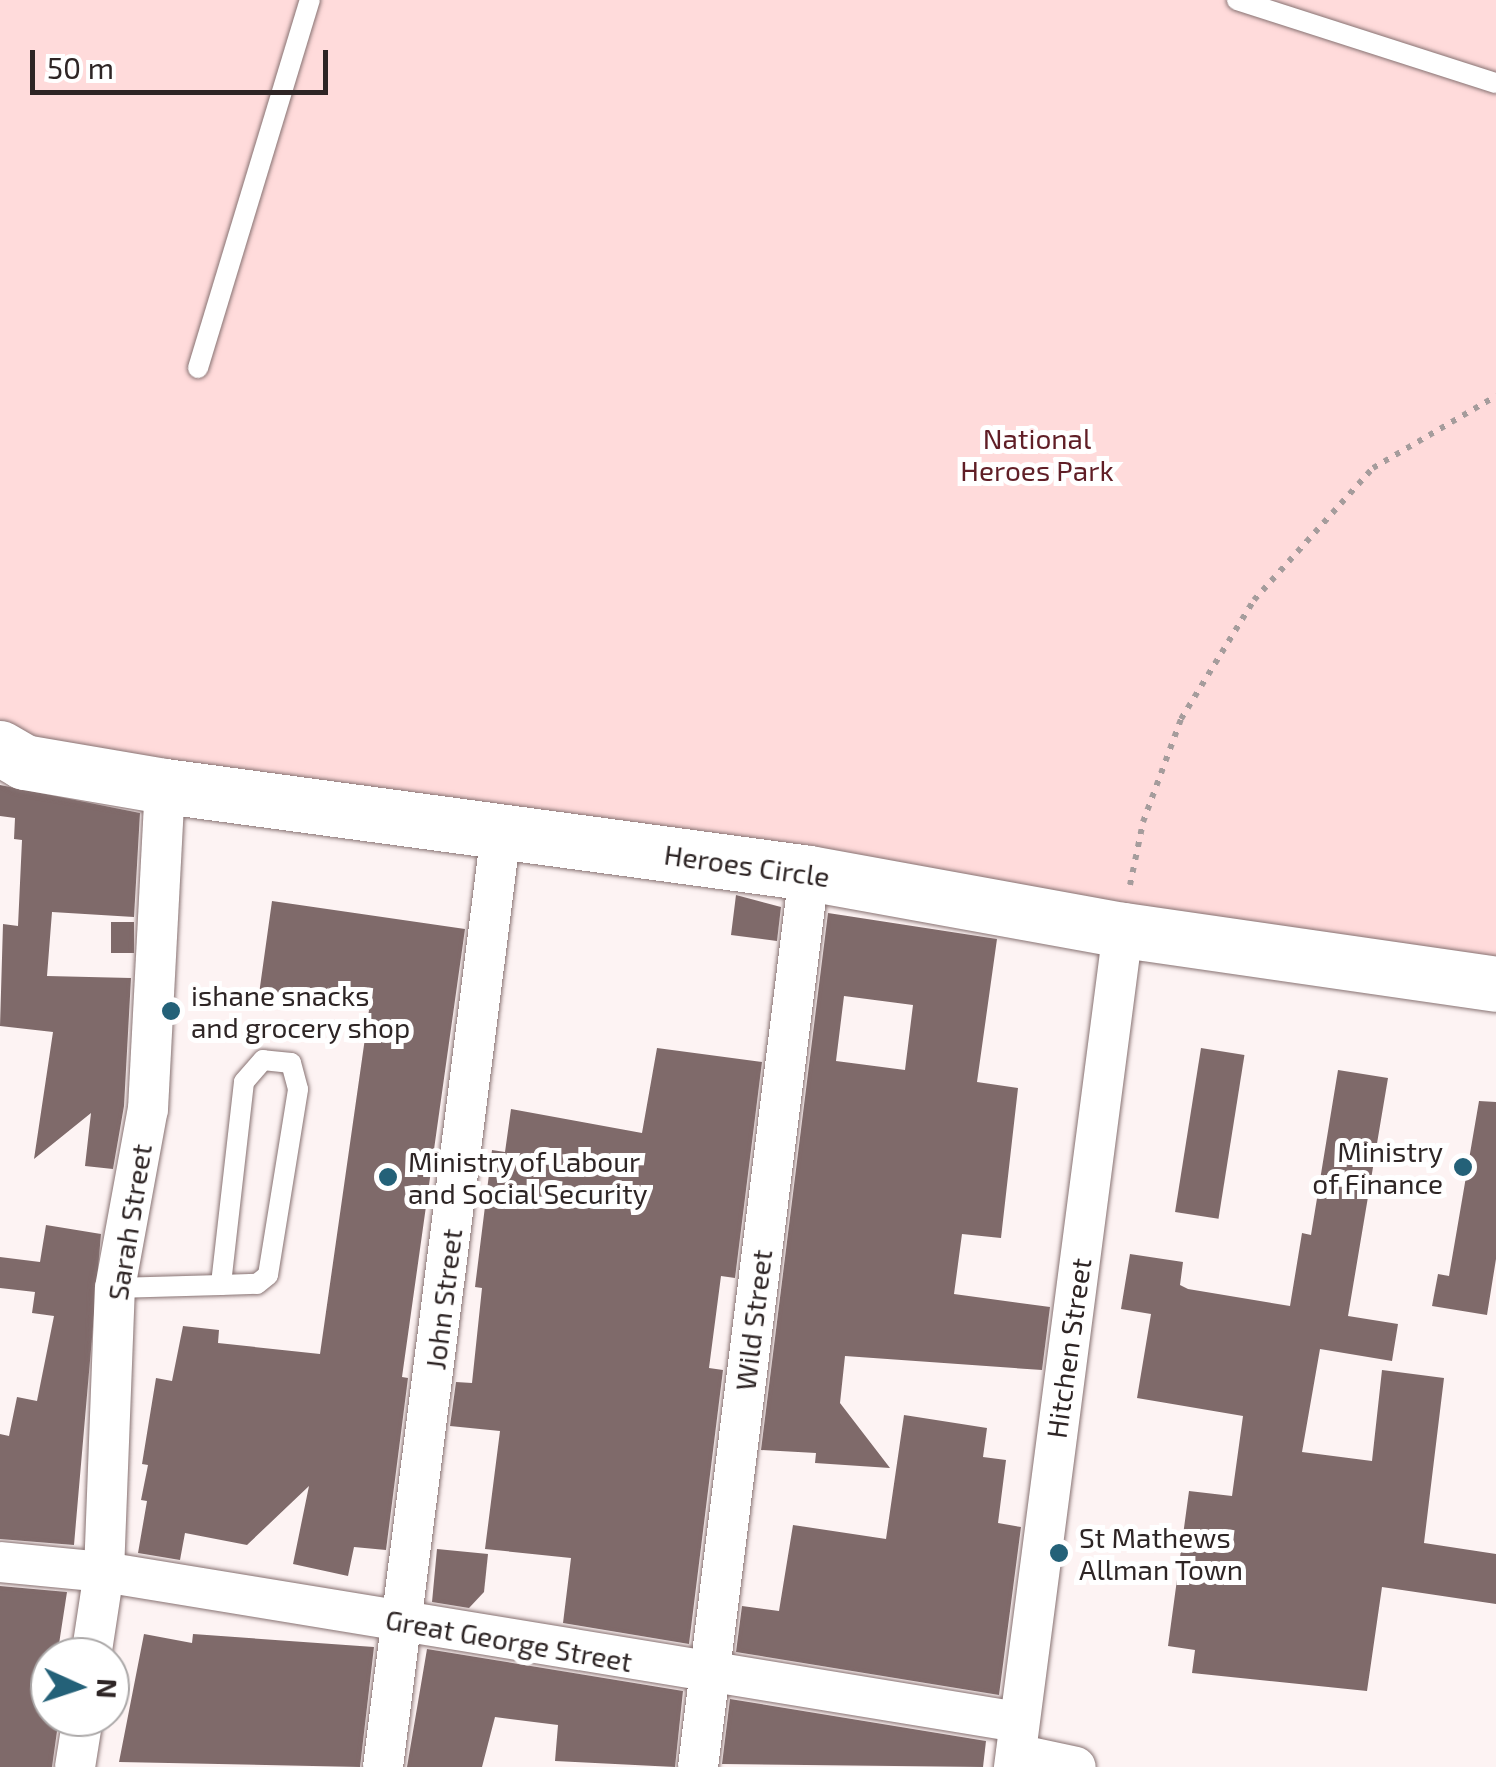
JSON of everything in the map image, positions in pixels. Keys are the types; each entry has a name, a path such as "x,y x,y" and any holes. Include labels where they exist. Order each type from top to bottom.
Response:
{"main road":[{"name":"Heroes Circle","path":"8,756 165,786 809,873 1123,930 1496,984"}],"street":[{"name":"Sarah Street","path":"94,1637 104,1572 116,1288 148,1109 165,786"},
{"name":"John Street","path":"383,1767 502,831"},
{"name":"Wild Street","path":"698,1767 809,873"},
{"name":"Hitchen Street","path":"1016,1748 1123,930"},
{"name":"Great George Street","path":"0,1562 104,1572 709,1674 1016,1748 1076,1767"},
{"path":"75,1767 79,1737"}],"lane":[{"path":"198,368 310,0"},
{"path":"1237,0 1496,83"},
{"path":"116,1288 221,1286 258,1284 274,1261 298,1090 291,1062 262,1060 244,1082 221,1286"}],"path":[{"path":"1123,930 1143,822 1181,719 1254,600 1373,468 1496,396"}],"green space":[{"name":"National Heroes Park","path":"0,0 1496,0 1496,984 172,779 0,725"}],"building":[{"path":"0,785 140,813 134,917 52,912 47,976 131,978 124,1106 113,1169 85,1166 91,1113 34,1159 53,1032 0,1026 3,924 18,926 22,840 14,839 15,818 0,816"},
{"path":"736,895 781,907 777,941 731,935"},
{"path":"272,901 465,929 402,1377 408,1378 386,1550 354,1547 348,1576 293,1564 309,1486 247,1545 185,1533 180,1560 138,1553 147,1501 141,1500 148,1465 142,1464 156,1378 172,1381 183,1326 219,1330 218,1343 320,1354 369,1010 259,994"},
{"path":"828,913 997,939 977,1082 1018,1088 1001,1238 962,1234 954,1294 1050,1307 1042,1370 845,1356 840,1403 890,1468 815,1463 816,1453 761,1450","holes":["844,996 913,1005 905,1070 836,1061"]},
{"path":"111,922 134,922 134,953 111,953"},
{"path":"657,1048 762,1062 735,1278 721,1276 709,1368 723,1370 689,1644 563,1623 571,1558 485,1549 500,1431 450,1426 456,1382 472,1383 482,1288 475,1287 492,1150 505,1152 511,1109 642,1133"},
{"path":"1201,1048 1244,1055 1218,1219 1175,1212"},
{"path":"1338,1070 1388,1078 1348,1316 1398,1324 1392,1361 1320,1349 1302,1452 1372,1461 1382,1370 1444,1378 1424,1543 1496,1554 1496,1604 1382,1587 1367,1691 1192,1673 1195,1650 1168,1646 1189,1491 1232,1496 1243,1416 1137,1398 1151,1314 1121,1309 1130,1254 1183,1262 1180,1285 1188,1289 1290,1306 1302,1233 1311,1235"},
{"path":"1479,1101 1496,1102 1496,1259 1487,1315 1432,1306 1438,1274 1449,1276"},
{"path":"46,1225 101,1234 74,1545 0,1539 0,1434 9,1436 17,1397 37,1401 54,1316 32,1313 35,1292 0,1288 0,1257 40,1262"},
{"path":"904,1415 987,1428 983,1457 1006,1460 998,1523 1021,1527 999,1695 736,1652 742,1606 779,1611 793,1525 886,1539"},
{"path":"437,1549 488,1554 484,1592 469,1608 432,1602"},
{"path":"0,1586 67,1592 60,1637 30,1637 30,1737 56,1737 52,1767 0,1767"},
{"path":"144,1634 192,1643 193,1634 374,1647 360,1767 119,1762 124,1737 130,1737 130,1706"},
{"path":"427,1649 683,1691 675,1767 555,1761 558,1725 495,1717 482,1767 407,1767"},
{"path":"730,1699 986,1741 983,1767 722,1764"}],"place":[{"name":"ishane snacks and grocery shop","path":"171,1011"},
{"name":"Ministry of Finance","path":"1463,1167"},
{"name":"Ministry of Labour and Social Security","path":"388,1177"},
{"name":"St Mathews Allman Town","path":"1059,1553"}]}
